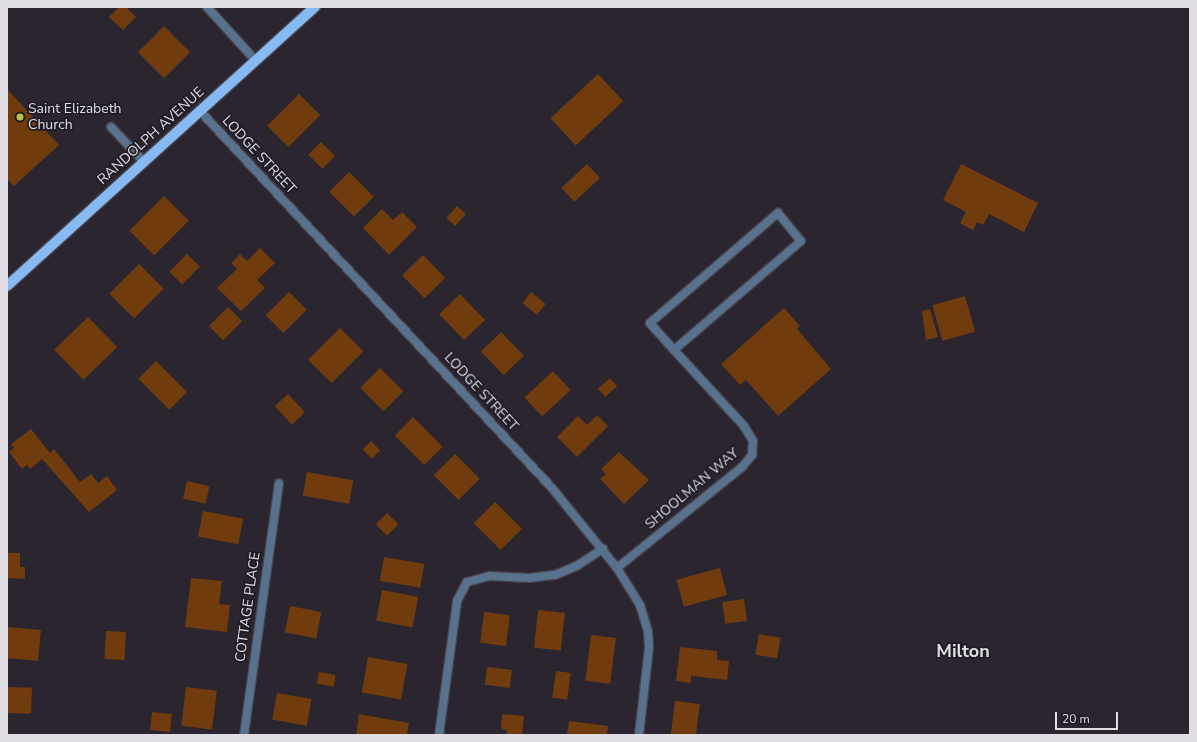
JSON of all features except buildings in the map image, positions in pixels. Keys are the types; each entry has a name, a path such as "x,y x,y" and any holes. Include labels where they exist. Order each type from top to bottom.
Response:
{"main road":[{"name":"RANDOLPH AVENUE","path":"7,286 315,7"}],"street":[{"path":"207,7 256,60"},
{"name":"LODGE STREET","path":"200,111 552,488 617,568 640,605 648,632 649,648 639,735"},
{"path":"111,127 144,162"},
{"name":"SHOOLMAN WAY","path":"617,568 742,467 752,455 753,441 744,426 674,350 650,322 778,213 801,241 674,350"},
{"name":"COTTAGE PLACE","path":"244,735 279,482"},
{"path":"439,735 457,601 468,582 490,576 529,578 555,575 578,565 603,549"}],"place":[{"name":"Saint Elizabeth Church","path":"20,117"}],"district":[{"name":"Milton","path":"963,651"}]}
